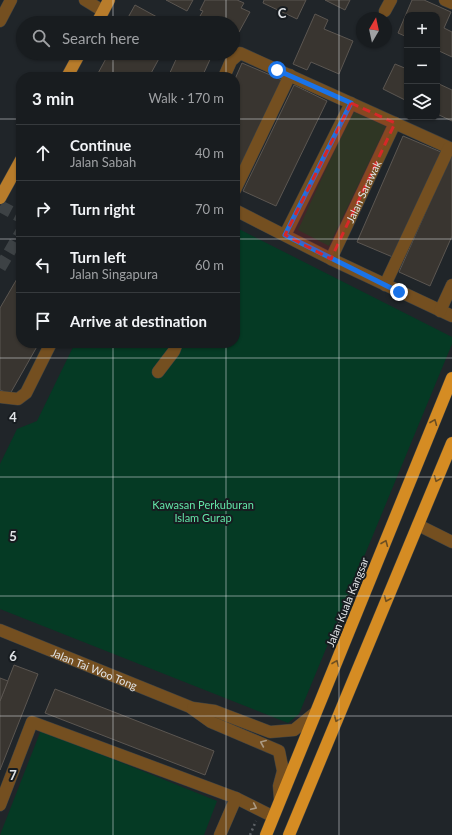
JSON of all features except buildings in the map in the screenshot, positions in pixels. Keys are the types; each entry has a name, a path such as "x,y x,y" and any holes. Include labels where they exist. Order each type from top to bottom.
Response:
{"highway":[{"name":"Jalan Kuala Kangsar","path":"266,835 272,816 452,378"},
{"path":"289,835 452,443"}],"main road":[{"path":"100,16 106,5"},
{"path":"70,72 76,60"},
{"path":"1,193 16,168"}],"street":[{"path":"0,21 11,0"},
{"path":"85,0 106,5"},
{"path":"385,11 391,0"},
{"path":"445,0 452,3"},
{"path":"240,53 450,148 385,285"},
{"path":"226,72 232,60"},
{"path":"240,180 290,75"},
{"path":"285,235 351,103"},
{"name":"Jalan Sarawak","path":"331,259 395,123"},
{"path":"240,212 331,259 452,316"},
{"path":"440,311 452,285"},
{"path":"0,397 18,399 26,393 48,348"},
{"path":"158,372 175,348"},
{"path":"418,525 452,542"},
{"name":"Jalan Tai Woo Tong","path":"0,630 190,707 216,711 270,732 294,730 315,713"},
{"name":"Jalan Tai Woo Tong","path":"190,707 211,722 280,751 284,771 279,786 280,799"},
{"path":"0,805 32,722 236,798 272,816"},
{"path":"220,835 236,798"}],"path":[{"path":"250,835 252,830"}],"highlighted area":[{"path":"351,103 395,123 331,259 285,235"}],"green space":[{"path":"354,108 388,123 329,246 298,230"},
{"name":"Kawasan Perkuburan Islam Gurap","path":"240,230 452,337 452,344 299,714 288,723 0,609 0,464 17,429 37,421 73,348 240,348"},
{"path":"41,730 217,801 204,835 0,835"}],"tunnel":[{"path":"0,206 16,214"},
{"path":"0,268 16,241"}],"route":[{"path":"277,70 351,103 285,235 399,292"}]}
